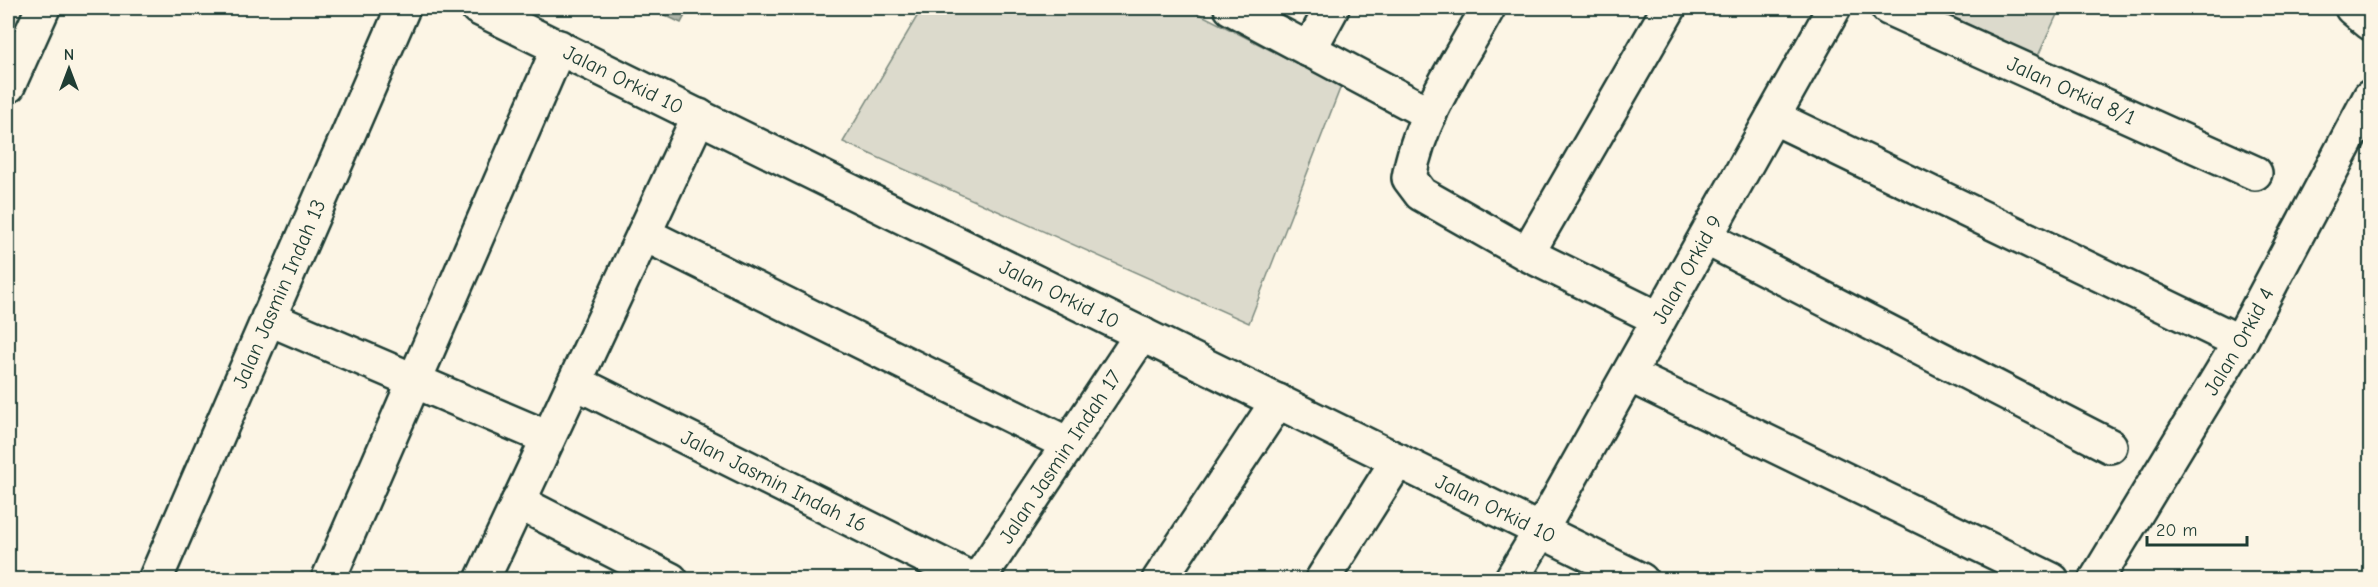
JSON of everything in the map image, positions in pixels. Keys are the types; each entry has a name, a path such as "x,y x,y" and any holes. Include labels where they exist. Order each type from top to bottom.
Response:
{"street":[{"path":"8,86 43,8"},
{"name":"Jalan Jasmin Indah 13","path":"154,579 403,8"},
{"name":"Jalan Orkid 10","path":"478,8 1641,579"},
{"path":"1231,8 1430,114"},
{"path":"1309,50 1332,8"},
{"path":"1488,8 1430,114 1413,152 1409,178 1421,194 1527,254 1659,319"},
{"path":"1527,254 1669,8"},
{"name":"Jalan Orkid 9","path":"1511,579 1541,531 1834,8"},
{"name":"Jalan Orkid 8/1","path":"1888,8 2255,173"},
{"path":"2352,8 2370,22"},
{"path":"328,579 559,47"},
{"name":"Jalan Orkid 4","path":"2097,579 2240,342 2370,97"},
{"path":"482,579 699,117"},
{"path":"1773,117 2240,342"},
{"path":"644,234 1068,444"},
{"path":"1706,238 2110,446"},
{"path":"268,318 548,438"},
{"name":"Jalan Jasmin Indah 17","path":"978,579 1142,334"},
{"path":"1629,375 2052,579"},
{"name":"Jalan Jasmin Indah 16","path":"575,382 973,579"},
{"path":"1159,579 1278,401"},
{"path":"1322,579 1398,460"},
{"path":"518,502 671,579"}],"shaded area":[{"path":"650,8 689,8 681,23"},
{"path":"922,8 1188,8 1341,86 1249,323 843,142"},
{"path":"1935,8 2060,8 2037,58"}]}
